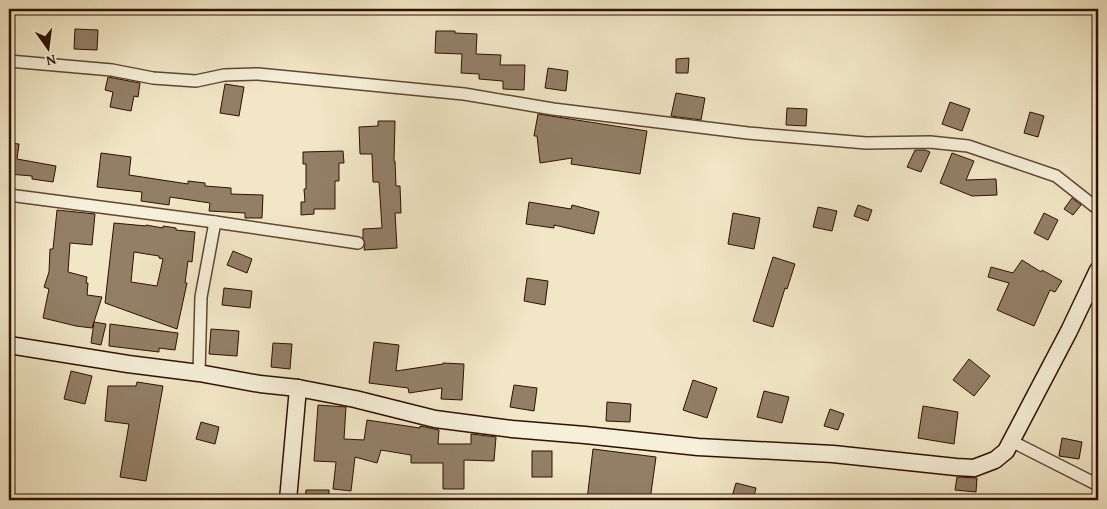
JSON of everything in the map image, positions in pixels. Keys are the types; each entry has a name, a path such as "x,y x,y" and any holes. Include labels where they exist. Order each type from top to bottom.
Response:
{"street":[{"path":"9,61 112,70 154,78 196,81 224,75 258,74 464,94 552,109 748,134 866,143 930,142 968,146 1056,176 1098,209"},
{"path":"9,195 358,243"},
{"path":"199,373 201,297 215,222"},
{"path":"9,344 128,364 298,388 355,399 435,419 512,429 698,447 833,454 956,468 974,468 995,460 1006,451 1069,331 1098,270"},
{"path":"288,500 298,388"},
{"path":"1011,441 1098,484"}],"building":[{"path":"75,29 98,30 97,50 74,49"},
{"path":"436,31 477,34 476,54 501,55 500,65 525,65 524,90 503,89 503,81 479,79 479,74 461,73 462,54 435,53"},
{"path":"689,58 688,73 676,73 676,59"},
{"path":"548,68 568,71 566,91 545,88"},
{"path":"108,77 140,83 138,97 134,96 131,111 110,107 113,92 105,90"},
{"path":"225,84 244,87 239,116 220,113"},
{"path":"676,93 705,98 701,120 671,116"},
{"path":"950,102 970,109 962,131 942,124"},
{"path":"787,108 807,109 806,126 786,125"},
{"path":"1030,112 1044,116 1038,137 1024,133"},
{"path":"538,114 647,131 640,174 571,164 572,158 540,163 537,136 534,136"},
{"path":"378,121 395,121 394,161 396,186 400,186 401,213 395,213 397,248 364,250 363,229 382,228 379,182 373,182 372,154 360,154 359,127 378,126"},
{"path":"9,143 19,144 17,159 56,166 53,182 32,179 32,176 9,174"},
{"path":"915,150 930,152 921,172 907,167"},
{"path":"343,151 344,163 339,163 339,181 335,181 335,209 314,209 314,214 301,215 301,202 305,202 304,189 306,189 306,164 303,164 303,152"},
{"path":"101,153 131,157 129,175 188,184 188,181 205,183 205,186 231,188 231,194 263,195 262,218 245,218 245,213 209,211 210,203 170,197 169,205 141,201 142,192 97,187"},
{"path":"952,153 974,161 966,180 996,179 997,195 972,196 940,183"},
{"path":"1072,198 1081,205 1073,215 1064,209"},
{"path":"529,202 571,209 572,205 599,212 594,234 554,225 554,228 526,224"},
{"path":"858,205 872,210 868,221 854,216"},
{"path":"818,207 837,211 832,231 813,227"},
{"path":"57,210 95,214 92,245 70,243 68,272 87,277 87,295 102,297 92,328 43,318 49,289 44,287 49,272 50,249 53,249"},
{"path":"733,213 760,218 754,249 728,244"},
{"path":"1044,213 1058,220 1048,240 1034,233"},
{"path":"114,223 163,228 163,226 176,228 176,230 195,232 192,262 188,261 185,283 187,283 177,329 105,303","holes":["134,252 159,256 159,258 163,259 157,286 131,282"]},
{"path":"233,251 252,259 247,273 227,265"},
{"path":"773,257 795,264 787,289 785,288 773,327 753,321"},
{"path":"1022,260 1041,272 1042,270 1062,281 1055,292 1050,290 1034,326 997,310 1009,283 988,277 991,267 1013,273"},
{"path":"527,278 548,281 545,305 524,301"},
{"path":"224,288 252,291 250,308 222,305"},
{"path":"94,322 106,324 101,345 91,343"},
{"path":"110,324 178,333 175,350 159,348 159,352 109,346"},
{"path":"211,329 239,331 237,356 209,354"},
{"path":"374,342 399,345 396,371 443,363 464,364 462,400 441,399 442,388 409,393 408,388 369,383"},
{"path":"273,343 292,344 290,369 271,367"},
{"path":"969,359 990,376 974,396 953,380"},
{"path":"71,371 92,376 85,404 64,399"},
{"path":"693,380 717,388 707,418 683,410"},
{"path":"137,382 163,386 146,481 120,477 129,424 105,421 108,386 136,386"},
{"path":"514,385 537,388 534,411 510,407"},
{"path":"764,391 789,397 782,423 757,417"},
{"path":"607,402 631,404 630,422 606,421"},
{"path":"318,405 346,407 344,439 364,440 367,420 439,430 438,444 471,444 471,434 496,437 494,461 464,460 464,489 443,489 443,463 411,463 411,455 381,450 377,463 355,457 351,491 333,489 336,462 314,461"},
{"path":"923,406 958,412 954,444 918,438"},
{"path":"830,409 844,414 838,430 824,426"},
{"path":"201,422 219,427 215,444 196,439"},
{"path":"1062,438 1082,442 1079,459 1059,456"},
{"path":"593,449 656,457 650,500 587,500"},
{"path":"532,451 552,451 552,477 532,477"},
{"path":"957,477 977,478 976,492 955,490"},
{"path":"736,483 756,488 753,500 731,500"},
{"path":"306,490 329,490 329,500 305,500"}]}
